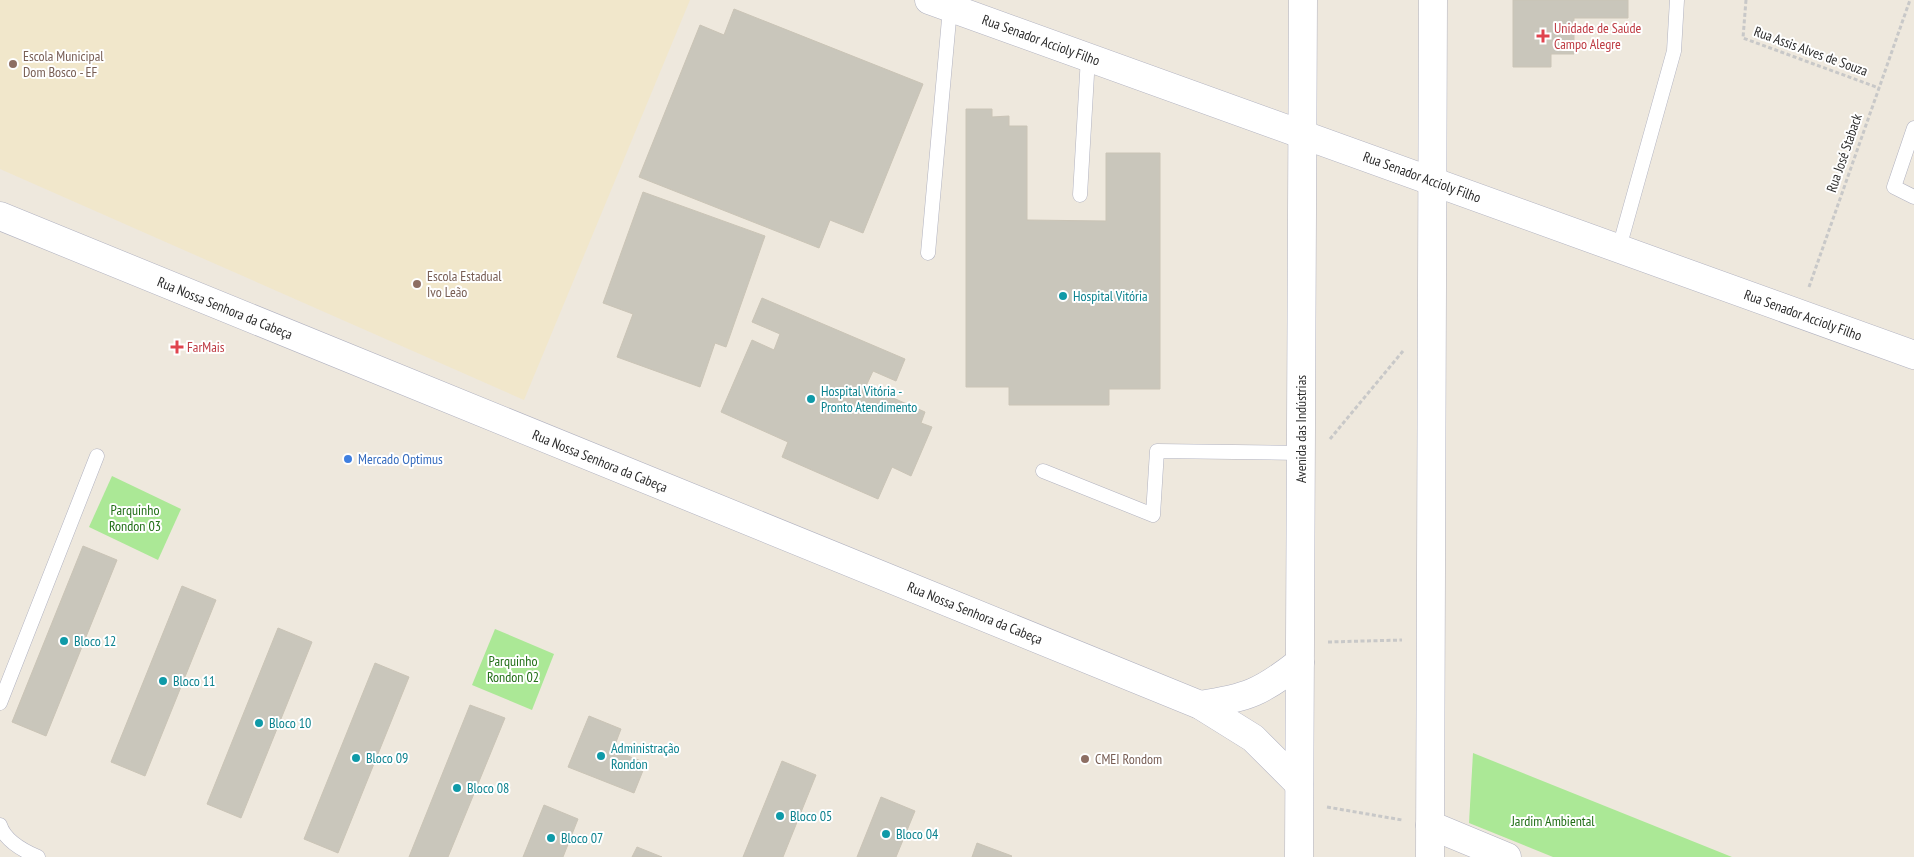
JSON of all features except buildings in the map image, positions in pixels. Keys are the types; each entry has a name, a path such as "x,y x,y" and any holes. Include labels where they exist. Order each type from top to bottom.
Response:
{"street":[{"name":"Avenida das Indústrias","path":"1299,857 1302,0"},
{"path":"1430,857 1433,0"},
{"name":"Rua Senador Accioly Filho","path":"940,4 1914,355"},
{"name":"Rua Nossa Senhora da Cabeça","path":"0,216 1200,704 1253,738 1299,793"},
{"path":"1200,704 1254,694 1275,682 1300,652"},
{"path":"1430,825 1507,857"}],"lane":[{"path":"1619,248 1674,51 1677,0"},
{"path":"928,252 940,4"},
{"path":"1080,195 1088,57"},
{"path":"1914,128 1894,187 1914,197"},
{"path":"1043,470 1153,515 1156,451 1301,463"},
{"path":"0,703 97,456"},
{"path":"1,832 28,853 38,857"}],"path":[{"name":"Rua Assis Alves de Souza","path":"1746,0 1742,38 1878,88"},
{"name":"Rua José Staback","path":"1800,314 1910,0"},
{"path":"1301,463 1432,316"},
{"path":"1300,652 1430,640"},
{"path":"1299,793 1430,825"}],"shaded area":[{"name":"Escola Estadual Ivo Leão","path":"0,0 690,0 524,400 0,169"}],"green space":[{"name":"Parquinho Rondon 03","path":"112,476 181,509 158,560 89,527"},
{"name":"Parquinho Rondon 02","path":"495,629 554,654 532,710 472,685"},
{"name":"Jardim Ambiental","path":"1473,753 1732,857 1553,857 1469,823"}],"place":[{"name":"Unidade de Saúde Campo Alegre","path":"1543,36"},
{"name":"Escola Municipal Dom Bosco - EF","path":"13,64"},
{"name":"Escola Estadual Ivo Leão","path":"417,284"},
{"name":"Hospital Vitória","path":"1063,296"},
{"name":"FarMais","path":"177,347"},
{"name":"Hospital Vitória - Pronto Atendimento","path":"811,399"},
{"name":"Mercado Optimus","path":"348,459"},
{"name":"Bloco 12","path":"64,641"},
{"name":"Bloco 11","path":"163,681"},
{"name":"Bloco 10","path":"259,723"},
{"name":"Administração Rondon","path":"601,756"},
{"name":"Bloco 09","path":"356,758"},
{"name":"CMEI Rondom","path":"1085,759"},
{"name":"Bloco 08","path":"457,788"},
{"name":"Bloco 05","path":"780,816"},
{"name":"Bloco 04","path":"886,834"},
{"name":"Bloco 07","path":"551,838"}]}
